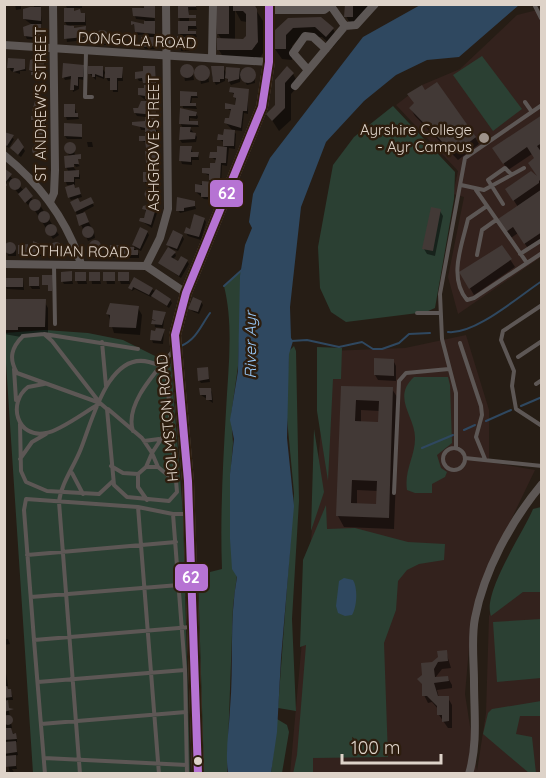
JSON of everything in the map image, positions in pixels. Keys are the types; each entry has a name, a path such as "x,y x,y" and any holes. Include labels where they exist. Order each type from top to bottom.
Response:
{"main road":[{"name":"HOLMSTON ROAD","path":"198,774 188,628 188,481 175,348 177,321 186,293 256,127 267,86 269,7"}],"street":[{"name":"ST ANDREW'S STREET","path":"50,202 54,193 53,4"},
{"name":"ASHGROVE STREET","path":"146,267 160,238 168,209 166,4"},
{"path":"212,57 213,4"},
{"path":"295,86 345,27 356,25 375,4"},
{"path":"269,7 324,10 331,5 345,27"},
{"path":"309,70 293,53 299,43 309,35 326,49"},
{"name":"DONGOLA ROAD","path":"4,45 269,62"},
{"path":"4,155 31,178 50,202 70,235 81,264"},
{"name":"LOTHIAN ROAD","path":"4,264 146,267"},
{"path":"146,267 186,293"},
{"path":"469,774 474,740 474,621 496,558 516,519 542,484"}],"lane":[{"path":"534,4 541,18"},
{"path":"86,52 85,97 92,97"},
{"path":"525,102 532,112"},
{"path":"456,448 456,393 442,339 440,294 465,159 542,105"},
{"path":"503,204 488,180 505,168 511,174"},
{"path":"461,185 484,190 524,168"},
{"path":"476,189 526,264"},
{"path":"487,206 468,219 457,280 467,300 474,298 542,253"},
{"path":"477,255 482,230 496,220"},
{"path":"520,254 542,240"},
{"path":"54,264 55,324"},
{"path":"542,305 504,331 501,340 514,371 512,386 516,410 542,426"},
{"path":"417,313 440,313"},
{"path":"113,481 99,494 47,491 33,487 21,471 20,424 15,410 12,357 18,341 27,334 44,334 138,349"},
{"path":"44,334 52,341 100,403 144,441 158,467 177,483"},
{"path":"518,357 542,341"},
{"path":"102,342 106,389"},
{"path":"460,343 481,406 482,415 476,437 485,459"},
{"path":"134,432 131,413 175,348"},
{"path":"80,774 62,552 60,491 72,472 106,389 113,376 125,364 143,360 166,369 177,492 173,499 147,500 127,497 113,481 107,409"},
{"path":"14,369 22,375 100,403"},
{"path":"394,493 399,381 406,373 449,369"},
{"path":"536,384 542,380"},
{"path":"16,401 28,387 46,384"},
{"path":"20,459 32,442 100,403"},
{"path":"111,466 123,474 138,474 146,467 171,423"},
{"path":"20,424 29,431 47,434"},
{"path":"144,441 160,439"},
{"path":"456,448 465,458 464,465 458,470 447,468 444,462 444,455 456,448"},
{"path":"465,458 542,466"},
{"path":"146,467 158,467"},
{"path":"72,472 82,494"},
{"path":"138,474 137,483 147,500"},
{"path":"45,774 24,502 26,499 138,507 173,514 188,514"},
{"path":"138,507 159,774"},
{"path":"173,514 179,585 188,628 185,670 188,774"},
{"path":"27,555 176,543"},
{"path":"31,597 179,585"},
{"path":"34,640 188,628"},
{"path":"38,682 185,670"},
{"path":"41,724 186,712"},
{"path":"44,758 187,765"}],"shaded area":[{"name":"Ayrshire College - Ayr Campus","path":"541,9 541,257 458,314 448,277 464,197 453,194 458,171 396,105 422,85 460,69 517,15"},
{"path":"466,335 489,410 489,462 535,470 497,549 472,614 465,694 477,771 486,713 489,616 493,608 523,592 541,592 541,773 290,774 328,351 405,348"}],"green space":[{"path":"482,56 522,109 493,131 453,75"},
{"path":"393,106 455,172 454,199 435,308 426,312 346,322 331,312 320,288 318,247 333,165 354,137"},
{"path":"242,269 238,366 231,416 233,443 230,479 233,566 237,575 233,606 227,773 204,773 198,575 222,569 222,490 229,348 229,317 224,286"},
{"path":"45,330 88,333 123,340 171,364 183,514 190,773 33,773 4,333"},
{"path":"294,346 296,351 299,501 292,619 296,711 278,708 294,493 286,408 289,351"},
{"path":"317,347 342,348 341,379 333,379 328,481 317,411"},
{"path":"414,377 448,377 450,385 452,443 437,455 441,468 447,472 445,477 432,484 432,493 415,493 407,490 407,476 415,439 404,400 407,385"},
{"path":"314,429 324,492 311,531"},
{"path":"326,505 327,529 355,528 408,542 445,544 444,560 419,564 407,570 398,581 396,610 384,643 388,757 313,758 313,773 293,774 297,755 306,645 300,647 303,560"},
{"path":"541,507 541,592 523,592 491,616 492,593 498,578 533,509"},
{"path":"541,619 541,678 497,682 493,622"},
{"path":"541,701 541,716 520,716 516,734 532,737 536,773 529,773 483,734 488,713 492,709"},
{"path":"277,719 287,725 289,732 282,773 271,774"}],"water":[{"name":"River Ayr","path":"422,4 519,5 459,57 427,60 396,75 364,101 326,142 301,207 290,307 293,341 289,354 287,438 294,506 277,732 271,773 228,773 232,626 237,577 232,569 230,539 230,474 234,439 230,420 238,371 240,276 245,245 252,228 249,222 253,194 270,158 363,37"},
{"path":"344,578 353,580 356,592 354,612 352,615 345,616 338,613 336,606 339,581"}],"building":[{"path":"178,4 196,4 196,7 188,7 189,15 196,15 196,18 178,18"},
{"path":"216,4 229,4 229,34 217,34"},
{"path":"233,4 254,4 257,9 258,42 252,50 217,50 217,38 243,39 246,36 246,14 243,11 233,11"},
{"path":"345,4 353,4 353,17 344,17"},
{"path":"144,5 155,5 155,18 133,16 132,8 144,8"},
{"path":"41,7 41,21 23,19 23,9"},
{"path":"64,8 74,8 74,11 80,9 81,13 85,13 85,22 64,22"},
{"path":"321,17 334,28 326,37 315,27 293,28 286,35 286,49 274,49 274,31 288,18"},
{"path":"131,21 144,24 144,21 155,21 155,34 135,32"},
{"path":"178,21 196,21 196,26 188,26 188,31 196,31 196,34 178,34"},
{"path":"41,24 41,38 24,36 23,27"},
{"path":"64,25 74,26 74,28 86,26 85,37 64,39"},
{"path":"99,30 105,30 109,37 105,44 99,44 95,40 95,34"},
{"path":"177,36 191,38 187,48 177,48"},
{"path":"141,37 155,37 155,46 142,47"},
{"path":"8,58 25,59 25,69 13,72 14,68 7,68"},
{"path":"30,60 45,60 42,75 31,75 31,72 34,72 29,70"},
{"path":"63,63 84,65 83,77 78,77 78,86 74,85 74,90 70,90 71,76 62,78"},
{"path":"184,64 190,64 194,71 190,78 184,78 180,74 180,68"},
{"path":"202,65 210,73 202,81 194,73"},
{"path":"88,66 103,66 103,77 95,74 95,77 92,77 92,74 88,74"},
{"path":"143,66 155,66 156,83 143,83 142,78 135,79 135,72 143,71"},
{"path":"211,66 224,66 224,79 220,79 220,82 213,82"},
{"path":"287,66 294,73 285,83 285,108 272,121 266,114 275,105 275,80"},
{"path":"105,67 123,67 122,78 117,78 117,90 110,90 110,78 105,78"},
{"path":"226,67 240,68 239,79 228,82 225,78"},
{"path":"248,67 256,75 248,83 240,75"},
{"path":"437,82 476,137 454,154 409,108 414,103 407,94 422,85 425,90"},
{"path":"144,85 156,85 156,99 145,99 145,96 138,95 138,88 144,88"},
{"path":"230,87 249,89 247,111 243,111 241,128 224,123 225,118 229,118 231,109 225,109 225,103 235,105 236,98 233,97 234,93 229,92"},
{"path":"180,91 197,92 197,96 191,96 190,103 196,103 196,106 180,106"},
{"path":"35,101 46,101 46,112 32,111"},
{"path":"141,101 156,101 156,115 134,113 133,108 138,108"},
{"path":"64,104 75,104 75,113 78,113 78,117 64,117"},
{"path":"180,108 197,112 196,116 189,116 189,121 198,121 198,125 179,124"},
{"path":"45,115 45,126 35,126 35,120 31,120 31,116"},
{"path":"542,115 542,143 537,146 542,153 542,183 539,180 539,183 513,201 505,189 531,171 537,176 528,163 534,158 527,147 503,164 492,148"},
{"path":"145,117 156,117 156,132 145,132 145,128 132,125 132,122 145,121"},
{"path":"64,123 82,124 82,137 64,136"},
{"path":"180,127 191,127 190,132 196,133 195,139 179,140"},
{"path":"42,129 46,135 42,141 38,141 34,133"},
{"path":"224,129 235,130 234,146 223,146 223,140 217,140 218,134 223,135"},
{"path":"4,132 14,135 7,146 4,144"},
{"path":"145,133 156,133 157,148 146,148 145,141 139,141 139,136 145,136"},
{"path":"18,138 24,147 18,155 10,148"},
{"path":"70,142 76,148 70,154 64,148"},
{"path":"40,144 44,150 40,156 36,156 32,148"},
{"path":"180,146 192,146 191,152 199,152 198,157 191,157 191,162 179,161"},
{"path":"217,146 227,147 226,163 221,163 220,181 209,180 209,174 202,173 202,168 210,168 210,163 215,163 216,158 209,158 210,152 217,152"},
{"path":"157,150 157,163 146,163 145,151"},
{"path":"81,154 81,159 78,159 79,164 65,168 64,156"},
{"path":"4,168 12,174 4,188"},
{"path":"146,168 157,168 157,187 147,187 147,182 143,182 143,172 146,172"},
{"path":"79,170 79,177 74,177 74,182 64,182 64,171"},
{"path":"17,178 21,184 17,190 13,190 9,182"},
{"path":"202,181 213,182 212,197 201,197 201,193 195,192 195,184 202,185"},
{"path":"74,184 75,188 79,187 81,194 68,198 65,187"},
{"path":"26,187 33,196 25,203 18,194"},
{"path":"150,188 156,194 150,200 144,194"},
{"path":"542,189 542,232 524,244 513,227 506,232 498,219"},
{"path":"91,197 94,203 75,212 70,202 78,198 80,202"},
{"path":"177,197 195,201 195,206 184,208 184,211 176,211"},
{"path":"37,199 41,205 37,211 33,211 29,203"},
{"path":"143,206 156,208 151,225 139,221 140,218 144,218 146,210 142,209"},
{"path":"431,207 441,209 433,251 422,249"},
{"path":"46,211 50,217 46,223 42,223 38,215"},
{"path":"85,212 89,222 79,226 76,215"},
{"path":"194,214 205,218 199,237 184,233 186,227 190,229"},
{"path":"53,224 57,230 53,236 49,236 45,228"},
{"path":"90,226 94,232 90,238 86,238 82,230"},
{"path":"140,227 148,231 140,249 132,245"},
{"path":"173,230 183,235 177,249 166,245"},
{"path":"97,240 101,246 97,252 93,252 89,244"},
{"path":"33,241 42,245 42,253 32,254"},
{"path":"12,242 16,248 12,254 8,254 4,246"},
{"path":"58,242 62,248 58,254 54,254 50,246"},
{"path":"28,244 29,254 18,254 18,245"},
{"path":"110,245 121,245 121,255 110,255"},
{"path":"502,245 512,259 469,289 459,272"},
{"path":"124,247 134,247 134,250 138,250 138,255 124,255"},
{"path":"168,247 176,252 171,257 178,261 181,256 188,260 179,276 158,263"},
{"path":"72,271 72,281 61,282 61,272"},
{"path":"75,272 86,272 86,281 75,281"},
{"path":"89,272 100,272 100,281 89,281"},
{"path":"103,272 115,272 115,281 103,281"},
{"path":"118,272 129,272 129,281 118,281"},
{"path":"42,275 53,275 52,291 48,291 48,285 42,285"},
{"path":"29,277 39,277 39,286 29,286"},
{"path":"134,277 153,288 149,295 133,287 132,290 128,288"},
{"path":"4,278 23,278 23,287 4,287"},
{"path":"156,289 171,299 167,306 151,296"},
{"path":"193,297 202,301 198,312 188,309"},
{"path":"4,299 46,299 45,327 18,327 18,330 6,330"},
{"path":"110,303 139,306 136,328 109,327 110,315 106,314"},
{"path":"153,310 166,312 162,325 151,324 152,320 156,321 152,319"},
{"path":"156,328 165,329 161,341 150,340 151,330 155,331"},
{"path":"374,358 394,359 394,376 374,375"},
{"path":"208,367 209,379 198,381 197,368"},
{"path":"341,386 393,387 389,518 336,516","holes":["356,400 379,401 378,422 355,421","352,480 377,481 376,504 351,503"]},
{"path":"199,388 211,388 212,400 206,400 206,395 200,395"},
{"path":"447,650 448,661 438,662 434,669 435,677 448,676 449,681 434,683 438,696 449,696 449,721 442,722 442,715 437,715 437,706 427,696 422,696 422,684 417,679 422,675 421,663 432,662 438,657 437,651"},
{"path":"4,687 11,689 12,697 4,698"},
{"path":"8,700 9,708 14,709 4,712 4,701"},
{"path":"8,715 13,720 8,725 3,720"},
{"path":"4,728 11,728 13,734 16,733 17,739 4,740"},
{"path":"16,741 17,752 4,754 4,742"},
{"path":"16,755 16,766 5,767 4,756"}],"waterway":[{"path":"224,286 244,268"},
{"path":"448,332 459,331 484,321 542,281"},
{"path":"181,346 195,336 210,313"},
{"path":"291,341 307,340 339,347 362,342 373,349 382,349 399,343 409,334 430,333"},
{"path":"521,406 542,397"},
{"path":"486,421 511,410"},
{"path":"464,430 475,425"},
{"path":"422,448 453,435"}],"transit line":[{"name":"62","path":"198,774 188,481 175,335 186,293 262,107 269,62 269,4"}],"place":[{"name":"Ayrshire College - Ayr Campus","path":"484,138"}]}
